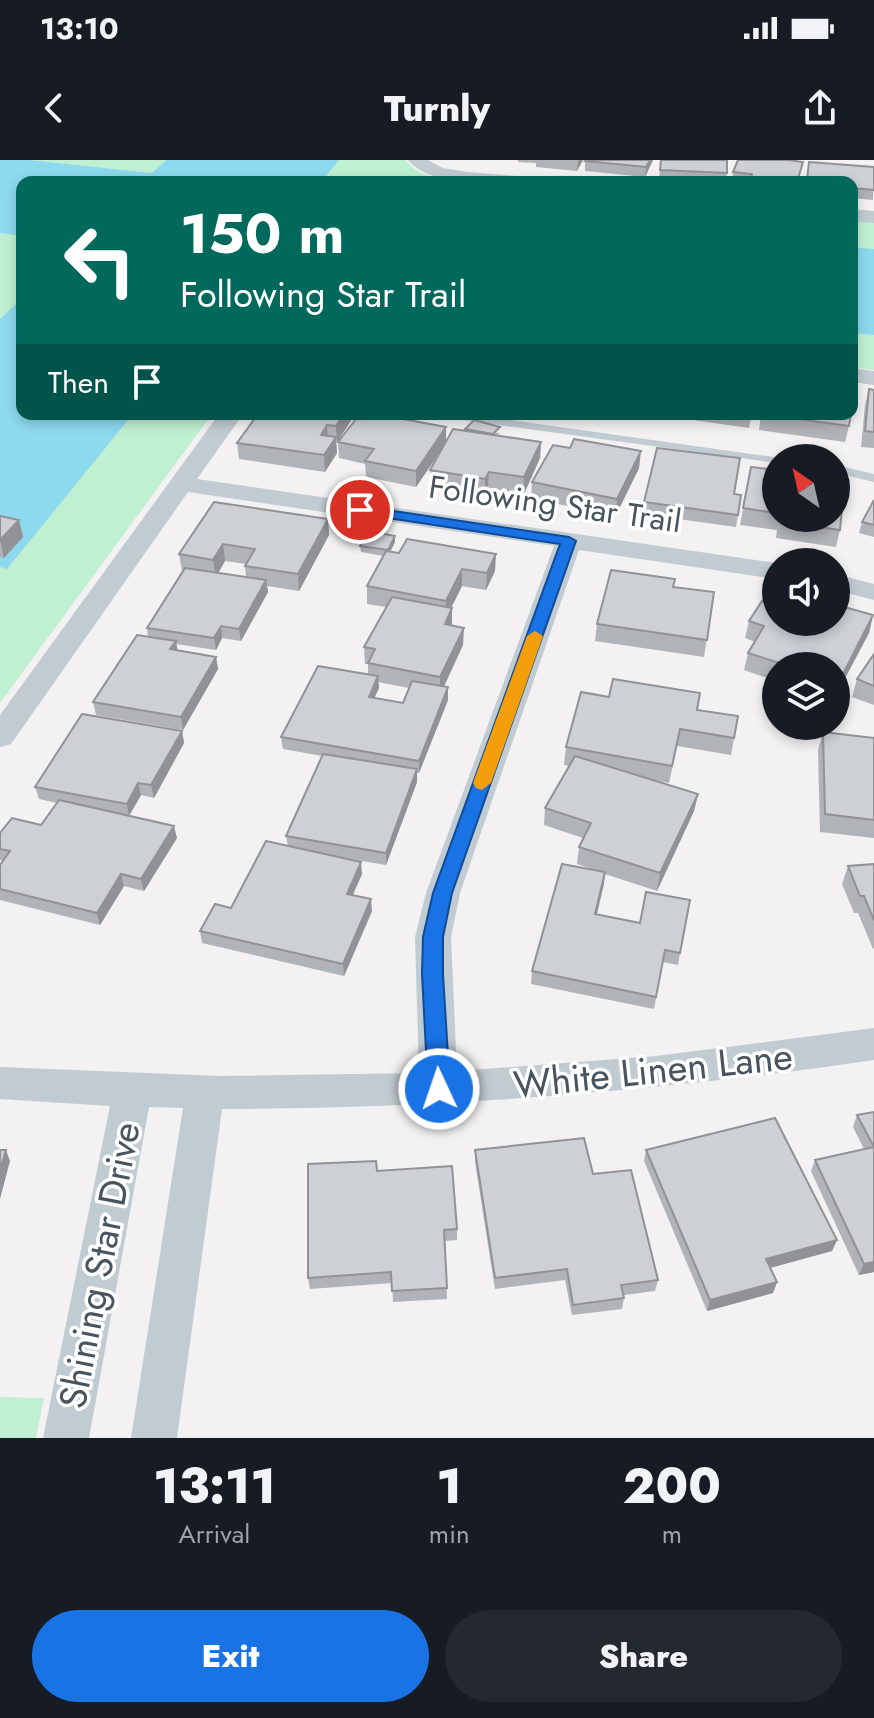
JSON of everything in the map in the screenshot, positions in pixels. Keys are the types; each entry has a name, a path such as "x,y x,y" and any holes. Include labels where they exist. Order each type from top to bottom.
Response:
{"street":[{"path":"420,163 444,173 472,176"},
{"path":"0,737 227,420"},
{"name":"Following Star Trail","path":"181,484 762,569"},
{"path":"439,1089 433,937 443,893 569,541"},
{"path":"850,586 874,592"},
{"name":"White Linen Lane","path":"0,1083 132,1093 205,1094 439,1089 614,1078 766,1061 874,1044"},
{"name":"Shining Star Drive","path":"66,1438 132,1093"},
{"path":"154,1438 205,1094"}],"lane":[{"path":"485,420 762,457"},
{"path":"850,472 874,478"}],"green space":[{"path":"30,160 166,160 152,173"},
{"path":"339,160 406,160 412,167 430,176 326,176"},
{"path":"858,221 874,222 874,249 858,248"},
{"path":"0,233 16,235 16,304 0,319"},
{"path":"858,334 874,335 874,370 858,368"},
{"path":"128,420 208,420 0,703 0,567 7,568"},
{"path":"0,1397 44,1398 36,1438 0,1438"}],"water":[{"path":"0,160 30,160 152,173 166,160 339,160 326,176 16,176 16,235 0,233"},
{"path":"858,248 874,249 874,335 858,334"},
{"path":"16,304 16,420 128,420 7,569 0,567 0,319"}],"building":[{"path":"586,160 650,160 646,167"},
{"path":"661,160 727,160 727,173 660,170"},
{"path":"738,160 803,162 799,176 752,176 733,172"},
{"path":"809,162 874,167 874,190 858,189 858,176 807,176"},
{"path":"869,389 874,390 874,432 865,431"},
{"path":"254,420 340,420 336,426 327,425 321,435 336,437 324,455 237,443"},
{"path":"355,420 408,420 446,427 416,471 365,461 374,449 338,442"},
{"path":"474,420 500,427 493,434 465,429"},
{"path":"805,420 850,420 849,426"},
{"path":"453,429 541,442 524,477 489,472 485,479 430,470"},
{"path":"574,439 641,451 617,499 532,482 553,445 570,448"},
{"path":"657,448 740,458 734,494 741,495 738,515 644,502"},
{"path":"751,467 762,468 762,511 743,508"},
{"path":"874,500 874,525 862,522"},
{"path":"214,502 328,519 298,574 245,566 255,549 223,544 213,560 179,554"},
{"path":"0,516 19,520 0,540"},
{"path":"369,531 395,536 388,550 360,546"},
{"path":"407,539 496,554 487,573 462,569 446,601 367,586 386,551 399,553"},
{"path":"185,568 266,580 239,629 221,626 214,638 147,628"},
{"path":"611,570 675,579 673,587 714,592 707,640 597,624"},
{"path":"392,597 452,608 445,624 464,628 440,677 368,663 375,649 364,647"},
{"path":"762,601 762,625 749,621"},
{"path":"850,609 873,615 850,660 850,652 762,652 762,657 748,653 762,629 762,636 850,636"},
{"path":"137,635 176,641 170,649 216,657 181,717 93,702"},
{"path":"874,654 874,686 857,679"},
{"path":"318,666 378,676 369,697 403,703 412,681 448,687 419,761 281,737"},
{"path":"613,679 700,693 697,710 738,716 734,738 680,729 672,766 566,747 581,692 609,697"},
{"path":"82,714 182,731 151,785 138,783 127,804 35,787"},
{"path":"850,735 874,738 874,820 825,814 823,740 850,740"},
{"path":"323,754 417,769 386,853 286,836"},
{"path":"575,756 698,794 660,873 579,847 591,823 545,808"},
{"path":"59,800 174,826 141,879 121,874 97,913 0,889 0,865 10,851 0,849 0,833 12,818 41,825"},
{"path":"266,841 361,862 347,894 371,899 343,964 200,931 215,904 231,908"},
{"path":"562,864 605,872 595,914 640,923 646,892 690,900 680,953 665,950 656,997 532,971"},
{"path":"874,864 874,920 848,866"},
{"path":"874,1112 874,1147 857,1115"},
{"path":"775,1118 837,1240 766,1259 777,1282 710,1300 646,1150"},
{"path":"584,1138 593,1174 631,1170 658,1280 621,1285 624,1298 573,1305 567,1269 495,1278 475,1150"},
{"path":"874,1147 874,1262 864,1264 815,1160"},
{"path":"0,1150 6,1150 0,1170"},
{"path":"376,1161 377,1171 452,1166 457,1229 444,1230 447,1288 392,1291 391,1272 308,1278 308,1164"}],"slow traffic":[{"path":"482,783 535,636"}],"route":[{"path":"360,510 569,541 443,893 433,937 432,974 439,1089"}]}
